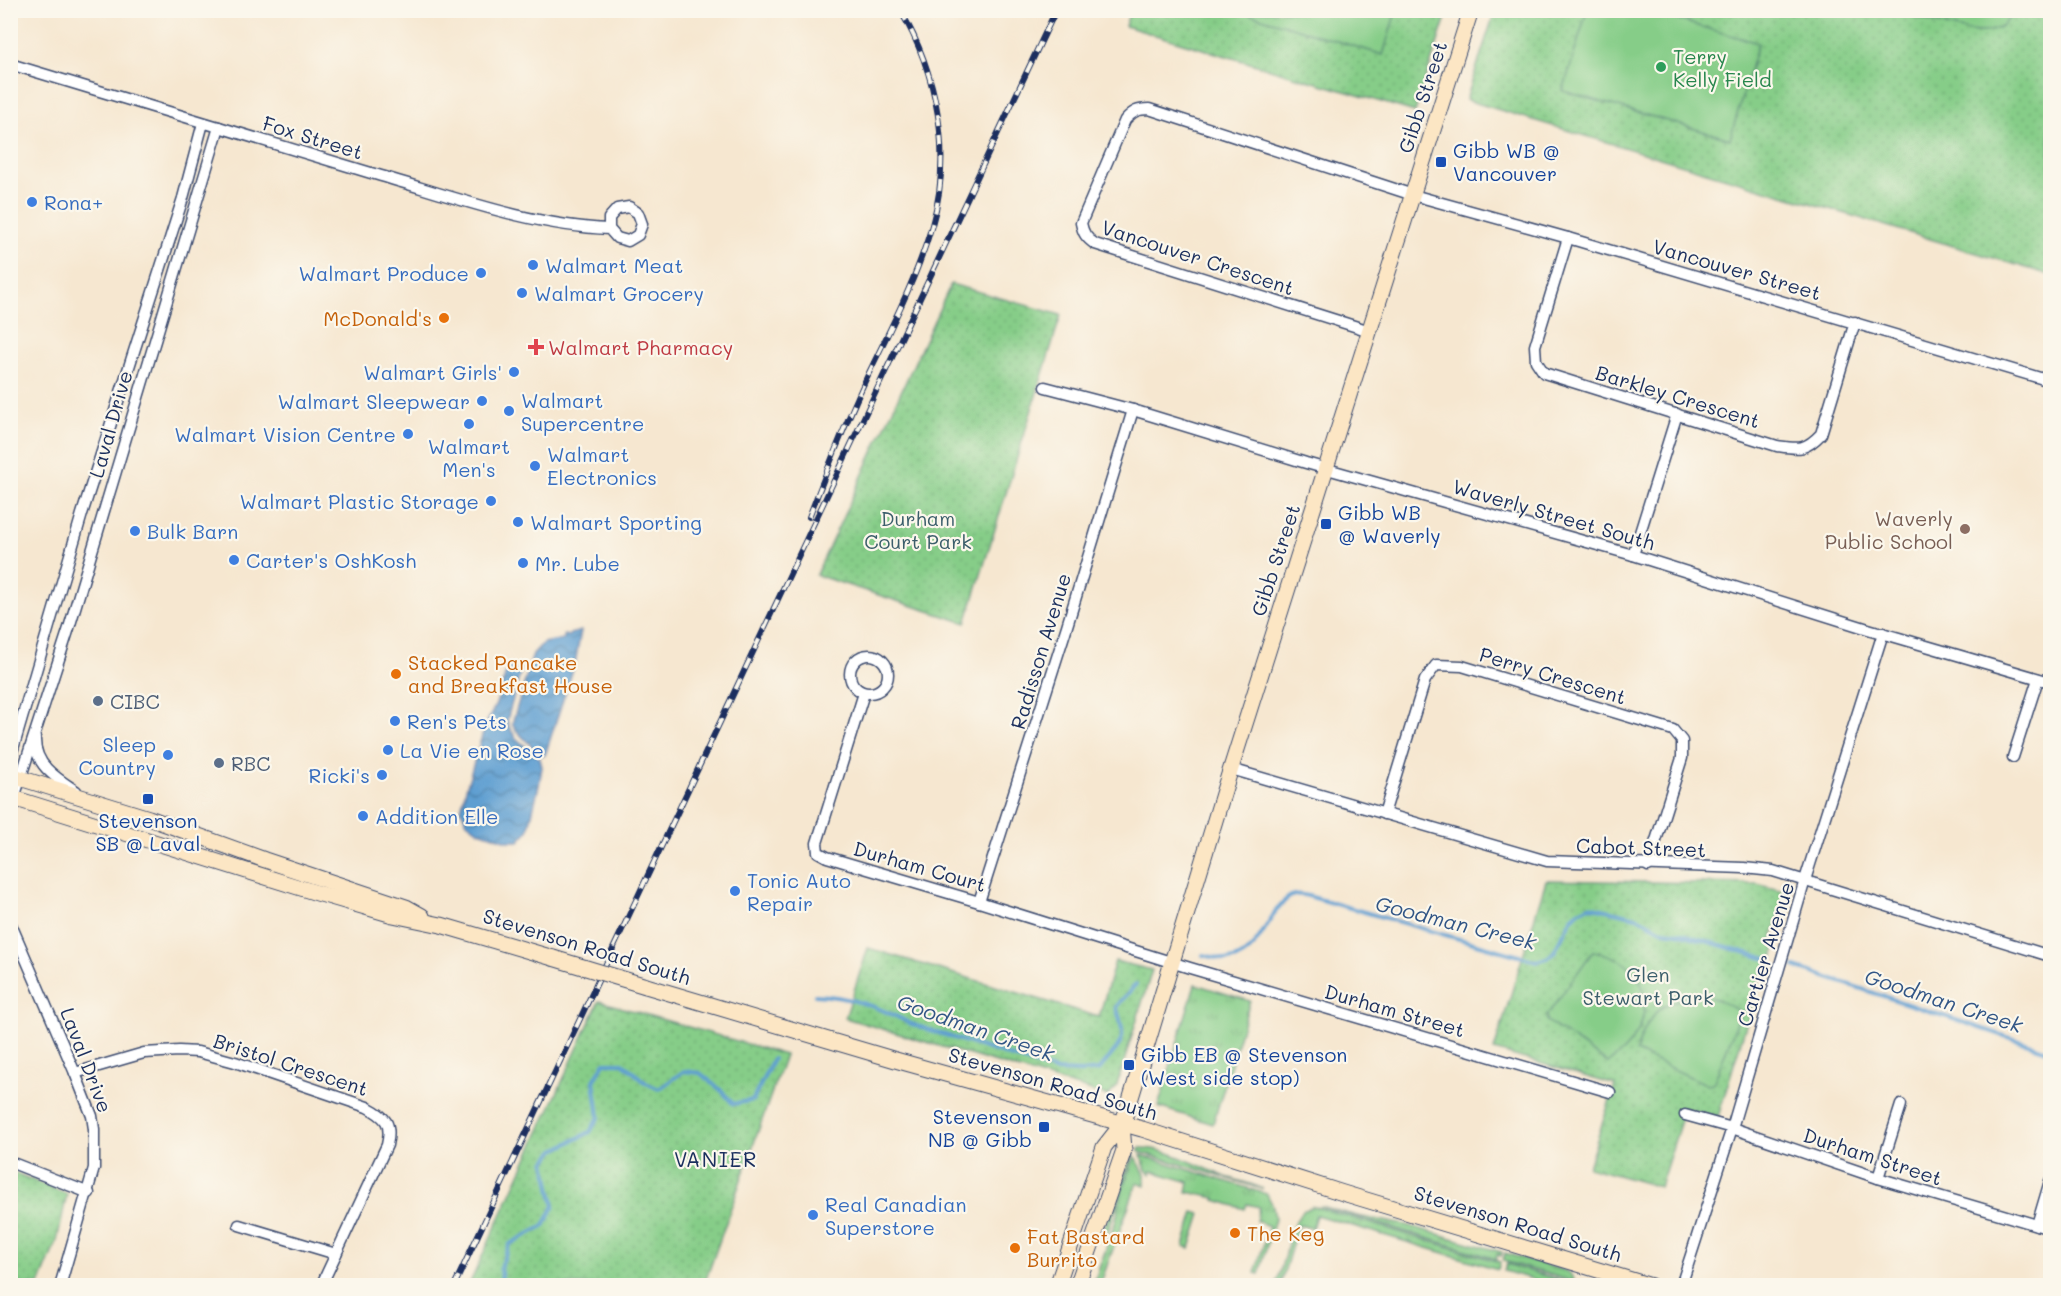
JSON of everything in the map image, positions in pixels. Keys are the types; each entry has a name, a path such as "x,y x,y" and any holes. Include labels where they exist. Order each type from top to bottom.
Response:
{"main road":[{"name":"Gibb Street","path":"1057,1286 1104,1147 1122,1124 1231,769 1471,10"},
{"name":"Stevenson Road South","path":"16,776 406,907 441,925"},
{"name":"Stevenson Road South","path":"12,799 317,893 393,915 441,925 888,1058 1122,1124 1652,1286"},
{"name":"Gibb Street","path":"1077,1286 1124,1150 1122,1124"}],"street":[{"name":"Fox Street","path":"10,64 456,198 552,224 609,230"},
{"name":"Vancouver Crescent","path":"1370,331 1095,244 1083,233 1081,223 1125,120 1133,111 1141,109 1162,113 1413,195"},
{"name":"Laval Drive","path":"10,759 82,514 183,198 203,123"},
{"name":"Laval Drive","path":"12,799 16,776 36,731 69,628 219,127"},
{"name":"Vancouver Street","path":"1413,195 1568,238 2050,381"},
{"name":"Barkley Crescent","path":"1568,238 1535,346 1536,361 1544,373 1777,446 1798,449 1811,445 1821,434 1855,322"},
{"name":"Waverly Street South","path":"1045,387 1133,410 1327,469 1633,555 2050,682"},
{"name":"Radisson Avenue","path":"979,902 1067,627 1133,410"},
{"path":"1633,555 1677,414"},
{"name":"Cartier Avenue","path":"1681,1286 1732,1128 1805,880 1883,633"},
{"name":"Perry Crescent","path":"1384,814 1425,680 1436,665 1462,666 1672,730 1682,741 1682,758 1648,866"},
{"path":"2013,757 2038,679"},
{"name":"Laval Drive","path":"10,734 31,690"},
{"name":"Durham Court","path":"864,693 817,843 818,852 826,857 979,902 1171,963"},
{"name":"Laval Drive","path":"36,731 35,747 44,767 53,776 86,798"},
{"name":"Cabot Street","path":"1231,769 1547,861 1744,868 1773,872 2050,956"},
{"name":"Laval Drive","path":"10,922 75,1073 92,1116 94,1129 94,1168 60,1286"},
{"path":"10,952 22,948"},
{"name":"Durham Street","path":"1171,963 1610,1092"},
{"name":"Bristol Crescent","path":"75,1073 144,1053 198,1052 235,1062 367,1107 380,1114 387,1123 390,1133 387,1145 321,1286"},
{"path":"1878,1178 1901,1105"},
{"name":"Durham Street","path":"1685,1115 1732,1128 1878,1178 2050,1229"},
{"path":"10,1162 88,1193"},
{"path":"2037,1225 2050,1181"},
{"path":"239,1225 336,1254"}],"green space":[{"path":"1130,11 1448,11 1415,112 1125,26"},
{"path":"1239,11 1396,11 1383,55"},
{"path":"1495,11 2050,11 2050,275 1466,100"},
{"name":"Terry Kelly Field","path":"1587,11 1647,11 1758,43 1730,139 1563,91"},
{"path":"1895,11 2013,11 1999,28 1979,32 1957,29"},
{"name":"Durham Court Park","path":"951,284 1061,315 966,623 816,575"},
{"name":"Glen Stewart Park","path":"1546,880 1757,884 1787,892 1772,939 1776,948 1769,970 1760,979 1718,1117 1685,1108 1660,1187 1588,1167 1615,1085 1494,1050"},
{"path":"868,948 1099,1017 1115,961 1152,970 1116,1088 1108,1096 845,1018"},
{"path":"1593,951 1611,956 1627,965 1636,974 1644,995 1645,1006 1639,1029 1626,1048 1608,1063 1547,1021 1547,1015"},
{"path":"1195,984 1250,1001 1213,1124 1158,1107"},
{"path":"1702,995 1719,1000 1741,1012 1714,1082 1708,1085 1636,1052 1646,1027 1658,1010 1676,1000"},
{"path":"599,1001 785,1055 704,1285 469,1285"},
{"path":"1140,1148 1160,1150 1226,1177 1263,1189 1140,1152 1138,1150"},
{"path":"1133,1154 1105,1241 1100,1239"},
{"path":"1141,1155 1267,1194 1273,1206 1275,1219 1259,1274 1255,1273 1269,1226 1256,1221 1259,1207 1247,1204 1245,1209 1215,1200 1216,1198 1187,1192 1189,1182 1152,1171 1151,1174 1146,1170"},
{"path":"1135,1156 1145,1174 1145,1186 1137,1183 1100,1285 1093,1285 1115,1223 1123,1189"},
{"path":"10,1171 67,1194 57,1241 39,1285 11,1285"},
{"path":"1313,1206 1500,1262 1498,1269 1316,1215 1312,1228 1298,1225 1281,1283 1289,1285 1276,1285 1294,1223 1304,1210"},
{"path":"1320,1206 1406,1225 1502,1252 1501,1256 1497,1255 1496,1259"},
{"path":"1194,1212 1201,1214 1190,1248 1184,1246"},
{"path":"1505,1253 1566,1271 1575,1282 1503,1261"},
{"path":"1507,1264 1576,1285 1553,1285 1504,1271"}],"water":[{"path":"581,631 575,663 545,755 540,755 512,724 533,654 543,643 564,639 564,635 569,636"},
{"path":"508,666 511,666 511,670 522,667 507,720 509,727 516,738 540,759 542,767 528,831 519,841 508,841 479,831 467,822 461,810 485,726 496,704"}],"waterway":[{"name":"Goodman Creek","path":"1203,955 1226,960 1238,958 1248,952 1277,909 1285,900 1297,895 1308,896 1537,961 1547,958 1554,952 1572,918 1589,906 1637,917 1664,931 1679,933 1771,960"},
{"name":"Goodman Creek","path":"1795,967 2050,1051"},
{"name":"Goodman Creek","path":"815,995 865,1004 911,1024 1055,1071 1082,1072 1099,1070 1121,1042 1122,1028 1116,1007 1136,984"},
{"name":"Goodman Creek","path":"503,1286 500,1268 510,1244 544,1226 554,1206 545,1162 555,1150 590,1132 599,1117 594,1081 604,1063 623,1063 646,1083 659,1089 684,1071 700,1073 723,1092 733,1104 753,1100 773,1059"}],"railway":[{"path":"809,517 851,413 919,264 938,198 941,170 938,114 924,60 900,10"},
{"path":"454,1286 1056,10"}],"place":[{"name":"Terry Kelly Field","path":"1661,67"},
{"name":"Gibb WB @ Vancouver","path":"1441,162"},
{"name":"Rona+","path":"32,202"},
{"name":"Walmart Meat","path":"533,265"},
{"name":"Walmart Produce","path":"481,273"},
{"name":"Walmart Grocery","path":"522,293"},
{"name":"McDonald's","path":"444,318"},
{"name":"Walmart Pharmacy","path":"536,347"},
{"name":"Walmart Girls'","path":"514,372"},
{"name":"Walmart Sleepwear","path":"482,401"},
{"name":"Walmart Supercentre","path":"509,411"},
{"name":"Walmart Men's","path":"469,424"},
{"name":"Walmart Vision Centre","path":"408,434"},
{"name":"Walmart Electronics","path":"535,466"},
{"name":"Walmart Plastic Storage","path":"491,501"},
{"name":"Walmart Sporting","path":"518,522"},
{"name":"Gibb WB @ Waverly","path":"1326,524"},
{"name":"Waverly Public School","path":"1965,529"},
{"name":"Bulk Barn","path":"135,531"},
{"name":"Carter's OshKosh","path":"234,560"},
{"name":"Mr. Lube","path":"523,563"},
{"name":"Stacked Pancake and Breakfast House","path":"396,674"},
{"name":"CIBC","path":"98,701"},
{"name":"Ren's Pets","path":"395,721"},
{"name":"La Vie en Rose","path":"388,750"},
{"name":"Sleep Country","path":"168,755"},
{"name":"RBC","path":"219,763"},
{"name":"Ricki's","path":"382,775"},
{"name":"Stevenson SB @ Laval","path":"148,799"},
{"name":"Addition Elle","path":"363,816"},
{"name":"Tonic Auto Repair","path":"735,891"},
{"name":"Gibb EB @ Stevenson (West side stop)","path":"1129,1065"},
{"name":"Stevenson NB @ Gibb","path":"1044,1127"},
{"name":"Real Canadian Superstore","path":"813,1215"},
{"name":"The Keg","path":"1235,1233"},
{"name":"Fat Bastard Burrito","path":"1015,1248"}],"district":[{"name":"VANIER","path":"716,1158"}]}
